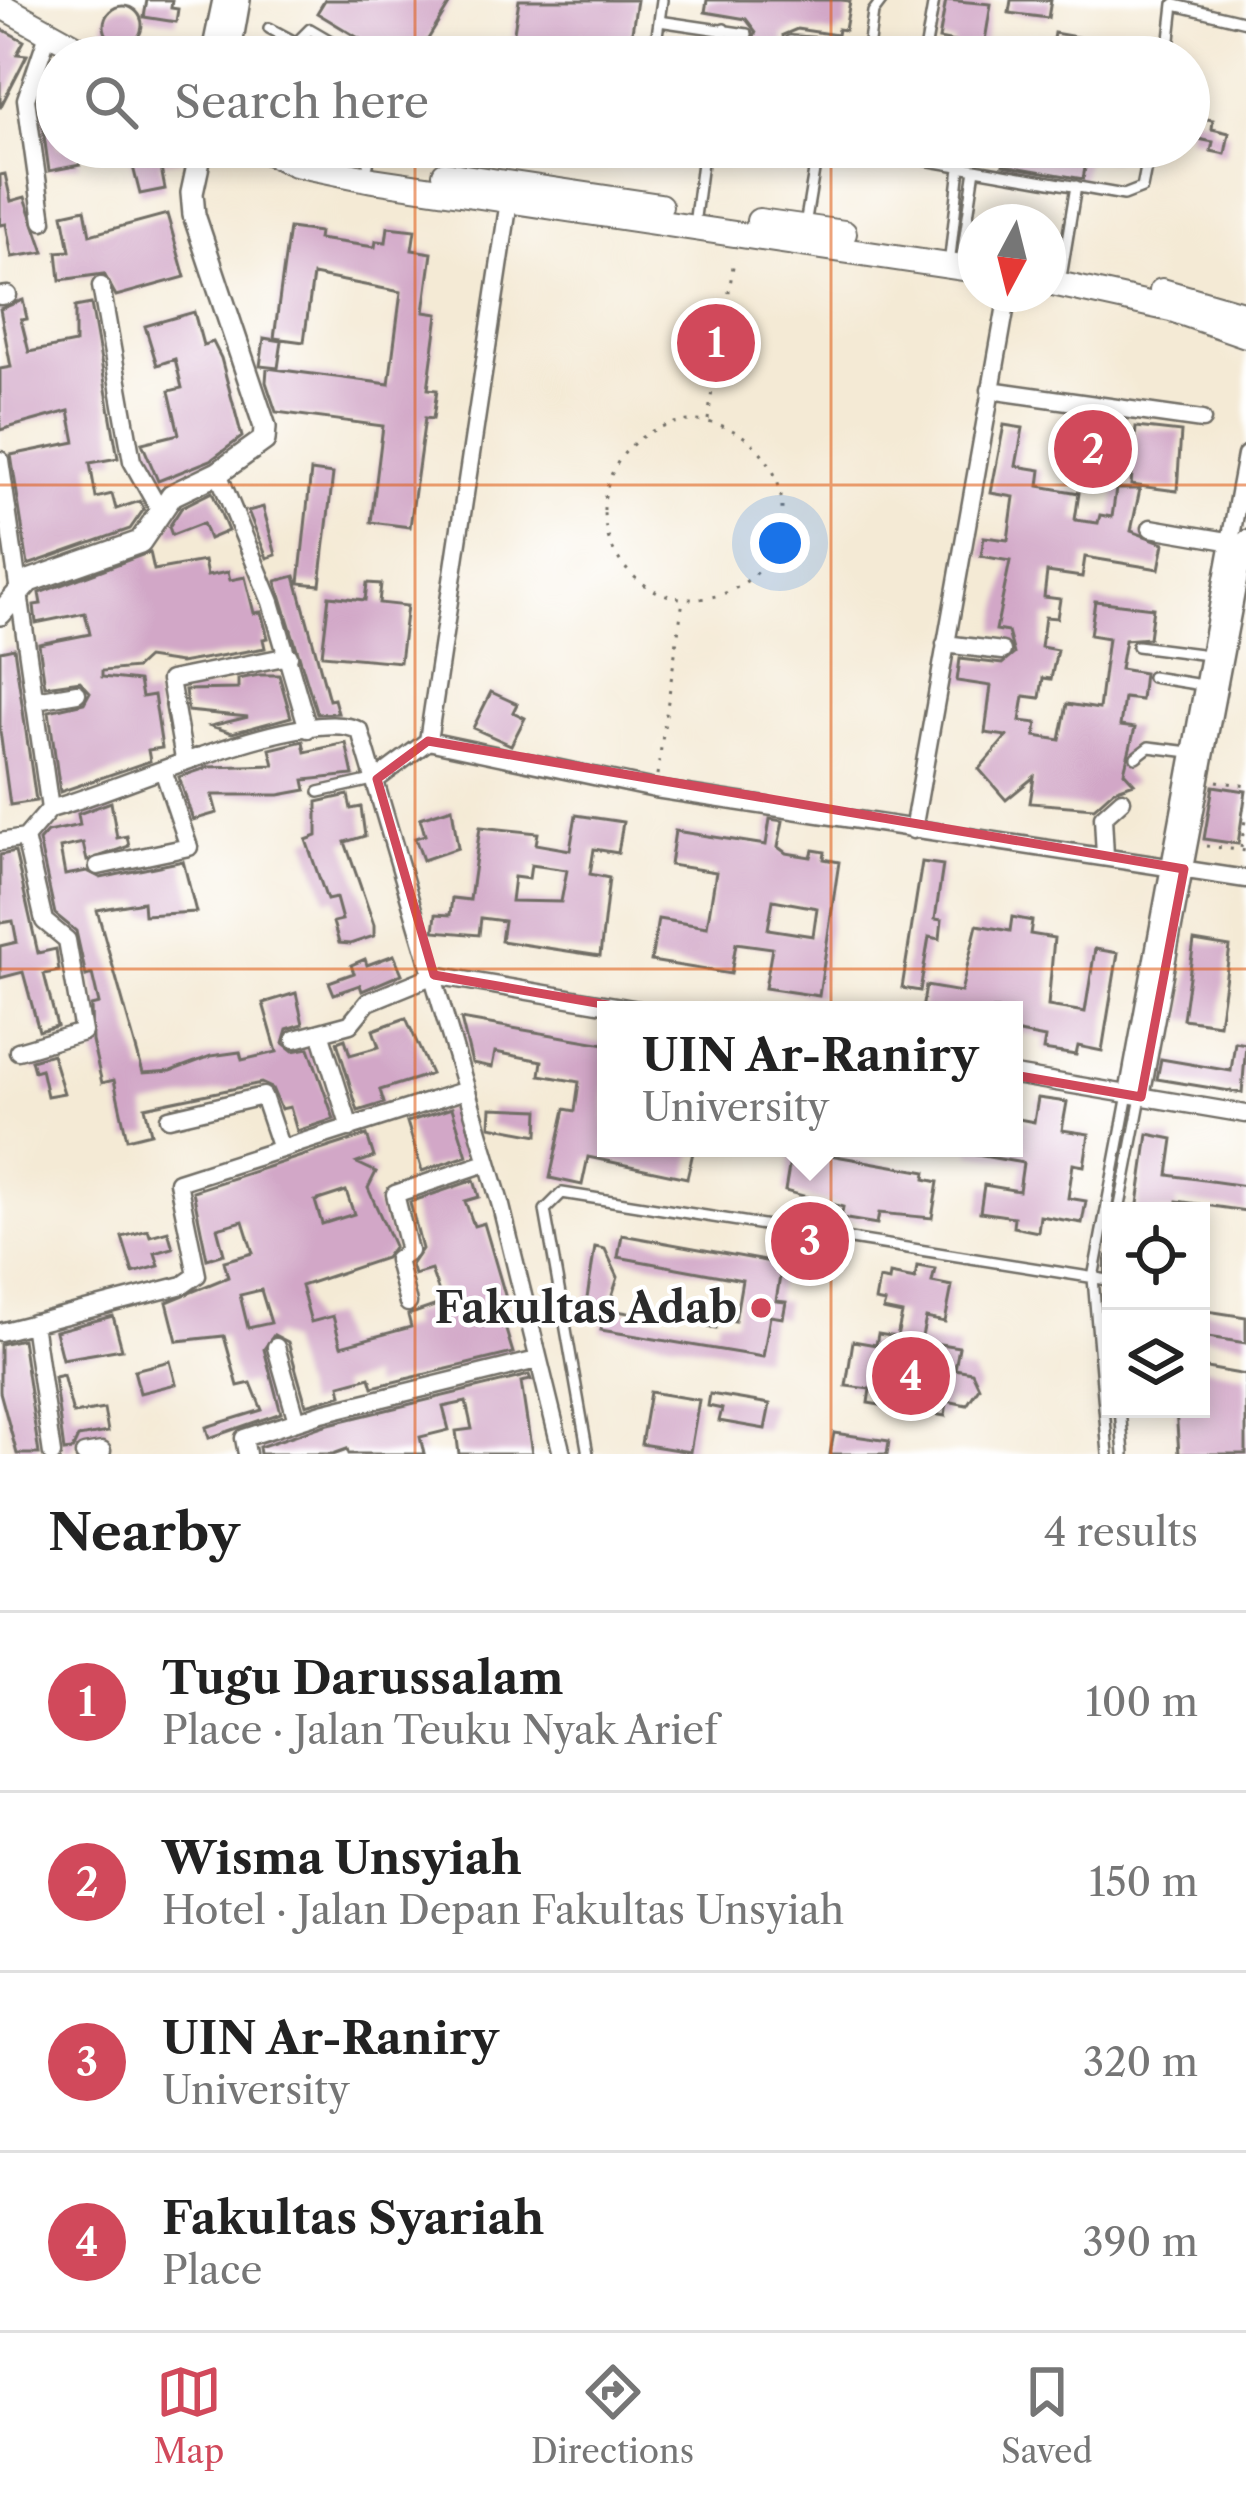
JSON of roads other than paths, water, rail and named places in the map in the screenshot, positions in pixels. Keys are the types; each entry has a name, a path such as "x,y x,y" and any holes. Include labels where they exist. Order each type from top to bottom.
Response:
{"main road":[{"path":"0,5 58,36"},
{"path":"318,168 510,192 958,260"},
{"path":"416,168 510,192"},
{"path":"1066,276 1170,292 1246,315"},
{"path":"1066,278 1246,335"}],"street":[{"path":"216,36 224,0"},
{"path":"233,36 239,0"},
{"path":"47,36 49,31"},
{"path":"36,69 26,99 43,221"},
{"path":"0,614 29,581 140,542 152,531 172,495 256,449 266,432 194,215 198,168"},
{"path":"376,779 428,740 510,192"},
{"path":"101,286 133,461 160,511"},
{"path":"914,830 1005,312"},
{"path":"990,390 1202,420"},
{"path":"1135,1096 1242,542 1246,455"},
{"path":"0,460 50,809"},
{"path":"218,473 289,656 308,729"},
{"path":"1151,528 1242,542"},
{"path":"1178,868 1202,685 1242,542"},
{"path":"945,644 1002,651"},
{"path":"184,759 170,680 289,656"},
{"path":"36,700 77,693"},
{"path":"0,842 25,838 50,809 184,759 308,729 348,724 361,731 487,1163 562,1454"},
{"path":"428,740 655,789 1246,879"},
{"path":"98,866 189,847 163,770"},
{"path":"1105,856 1103,817 1123,800"},
{"path":"18,1051 83,1032 67,940 44,921 25,838"},
{"path":"296,1039 350,1024 368,1002 434,974 597,1003"},
{"path":"320,1032 350,1128"},
{"path":"1023,1077 1246,1114"},
{"path":"0,1332 183,1285 197,1275 178,1182 466,1090"},
{"path":"170,1118 263,1096 280,1149"},
{"path":"408,1303 397,1260 409,1251 395,1194 487,1163"},
{"path":"33,1323 52,1454"},
{"path":"276,1347 297,1421"},
{"path":"247,1454 244,1438 537,1360"}],"lane":[{"path":"656,36 662,0"},
{"path":"869,36 873,12 881,0"},
{"path":"927,36 934,0"},
{"path":"1170,36 1173,3 1246,22"},
{"path":"658,21 747,34"},
{"path":"269,28 287,36"},
{"path":"723,36 724,29"},
{"path":"694,220 701,168"},
{"path":"803,235 814,168"},
{"path":"960,168 961,204"},
{"path":"968,168 1138,192 1144,168"},
{"path":"970,204 975,169"},
{"path":"1066,224 1076,186"},
{"path":"1137,646 1208,655"},
{"path":"1152,677 1202,685"},
{"path":"1136,757 1149,747 1190,752"},
{"path":"319,793 376,779"},
{"path":"1121,1418 1124,1451 1107,1452 1093,1278 1135,1096"},
{"path":"588,1454 545,1210 562,1193 1102,1279"},
{"path":"1116,1193 1118,1202"}],"place":[{"name":"Tugu Darussalam","path":"716,343"},
{"name":"Wisma Unsyiah","path":"1093,449"},
{"name":"UIN Ar-Raniry","path":"810,1241"},
{"name":"Fakultas Adab","path":"761,1308"},
{"name":"Fakultas Syariah","path":"911,1376"}]}
